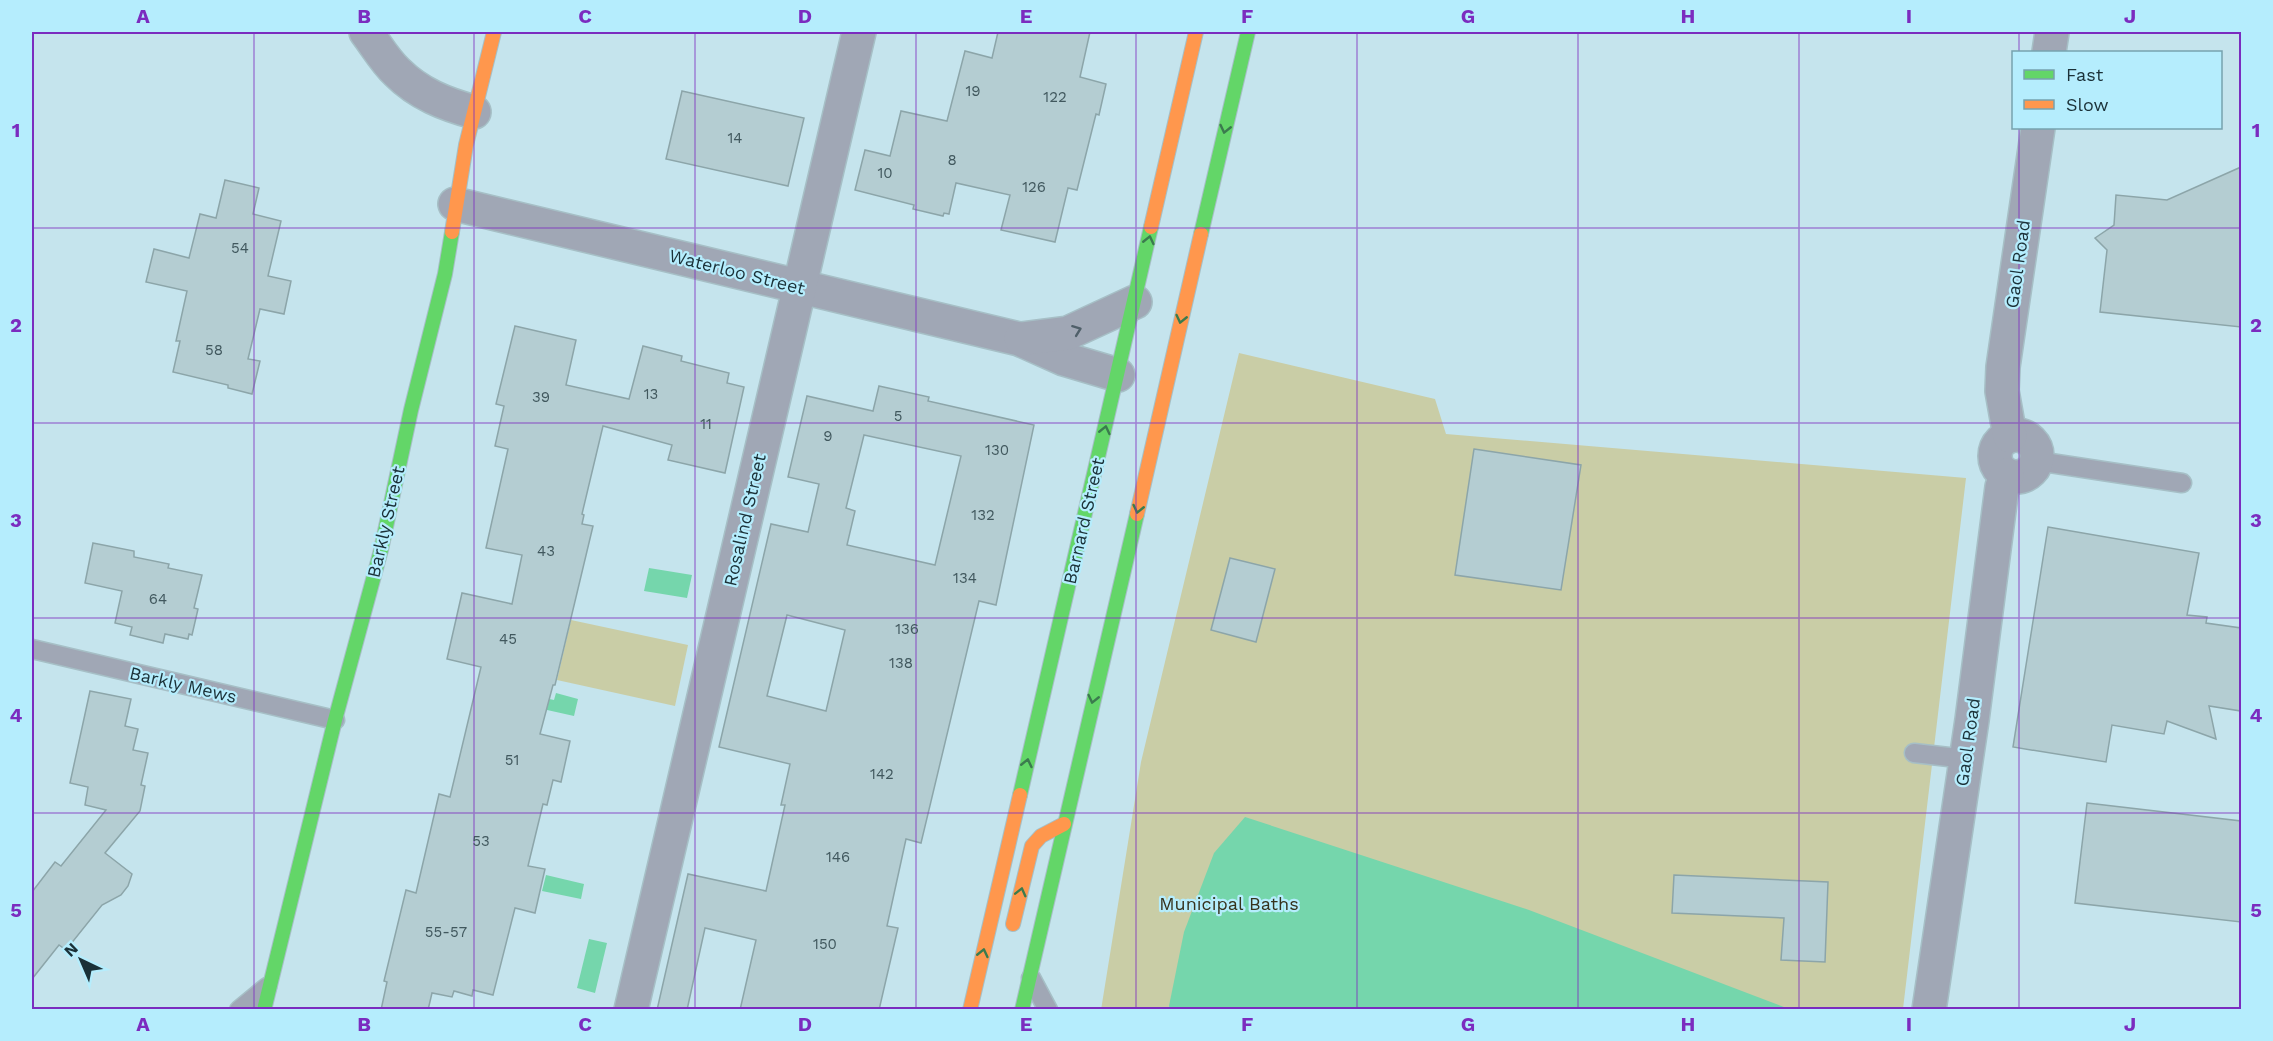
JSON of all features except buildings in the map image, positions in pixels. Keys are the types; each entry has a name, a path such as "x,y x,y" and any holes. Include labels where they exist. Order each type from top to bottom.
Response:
{"main road":[{"name":"Barkly Street","path":"264,1010 335,720 381,550 411,410 445,274 455,204 474,112 494,32"},
{"name":"Barnard Street","path":"970,1010 1125,376 1135,302 1196,32"},
{"path":"1022,1010 1248,32"},
{"path":"1213,120 1242,55"},
{"path":"1011,932 1032,846 1041,836 1064,824"}],"street":[{"path":"366,32 396,71 419,91 446,105 474,112"},
{"name":"Rosalind Street","path":"632,1010 859,32"},
{"path":"2049,51 2052,32"},
{"name":"Gaol Road","path":"2010,436 2002,392 2003,367 2038,129"},
{"name":"Waterloo Street","path":"455,204 1019,339 1064,359 1125,376"},
{"name":"Waterloo Street","path":"1019,339 1068,333 1135,302"},
{"path":"2017,435 2031,441 2037,453 2037,460 2031,472 2019,478 2007,476 1997,467 1995,454 2000,443 2010,436 2017,435"},
{"name":"Gaol Road","path":"1929,1010 1966,759 2002,487 2007,476"}],"lane":[{"path":"2037,460 2182,483"},
{"name":"Barkly Mews","path":"32,649 335,720"},
{"path":"1914,753 1966,759"},
{"path":"1030,976 1048,1010"},
{"path":"239,1010 269,986"}],"green space":[{"path":"1239,353 1435,399 1446,434 1966,478 1903,1009 1101,1010 1141,762"},
{"path":"571,620 688,645 675,706 557,680"}],"shaded area":[{"path":"649,568 692,575 687,598 644,591"},
{"path":"505,689 554,700 556,693 578,699 574,716 503,700"},
{"name":"Municipal Baths","path":"1245,817 1529,910 1789,1009 1170,1009 1184,932 1214,853"},
{"path":"546,875 584,884 581,899 542,891"},
{"path":"589,939 607,943 595,993 577,988"}],"traffic: fast":[{"path":"1201,234 1248,32"},
{"path":"1020,795 1151,227"},
{"path":"264,1010 335,720 381,550 411,410 445,274 452,232"},
{"path":"1022,1010 1137,514"}],"traffic: slow":[{"path":"452,232 466,145 494,32"},
{"path":"1151,227 1196,32"},
{"path":"1137,514 1201,234"},
{"path":"970,1010 1020,795"},
{"path":"1013,924 1032,846 1041,836 1064,824"}]}
